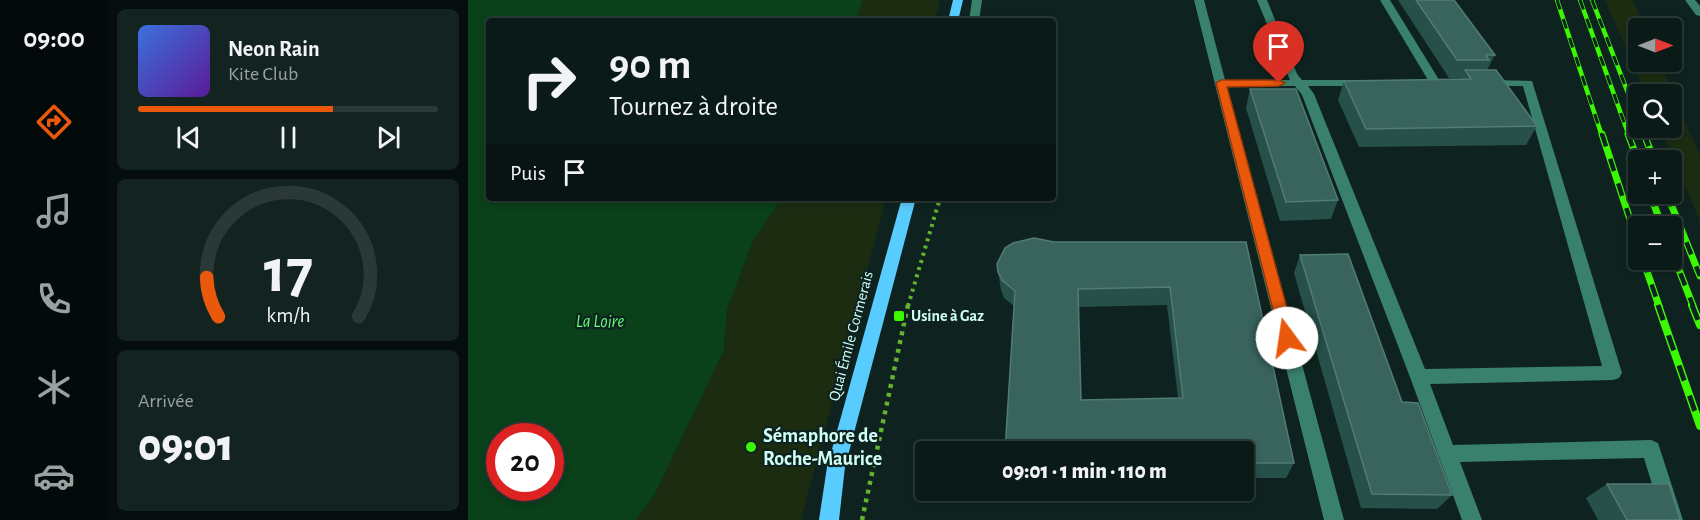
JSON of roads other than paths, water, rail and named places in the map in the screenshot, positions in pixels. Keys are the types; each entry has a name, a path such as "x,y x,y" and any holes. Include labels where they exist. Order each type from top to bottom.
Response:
{"main road":[{"path":"954,18 958,0"},
{"name":"Quai Émile Cormerais","path":"829,520 836,466 908,201"}],"lane":[{"path":"974,18 977,0"},
{"path":"1199,0 1334,520"},
{"path":"1262,0 1292,75 1308,94 1419,377 1472,520"},
{"path":"1385,0 1435,83"},
{"path":"1690,0 1700,13"},
{"path":"1221,83 1378,83"},
{"path":"1419,377 1613,373 1528,83 1470,83"},
{"path":"1447,454 1651,449 1673,520"}],"water":[{"name":"La Loire","path":"468,0 863,0 857,18 486,18 486,201 780,201 753,241 727,310 724,350 655,494 636,520 468,520"}],"railway":[{"path":"1557,0 1602,136"},
{"path":"1580,0 1628,133"},
{"path":"1592,0 1628,93"},
{"path":"1602,134 1629,216"},
{"path":"1629,138 1634,150"},
{"path":"1646,138 1650,150"},
{"path":"1654,204 1658,216"},
{"path":"1671,204 1700,276"},
{"path":"1646,270 1659,306"},
{"path":"1679,270 1693,306"},
{"path":"1658,305 1700,426"},
{"path":"1692,305 1700,325"}],"place":[{"name":"Usine à Gaz","path":"899,316"},
{"name":"Sémaphore de Roche-Maurice","path":"751,447"}]}
